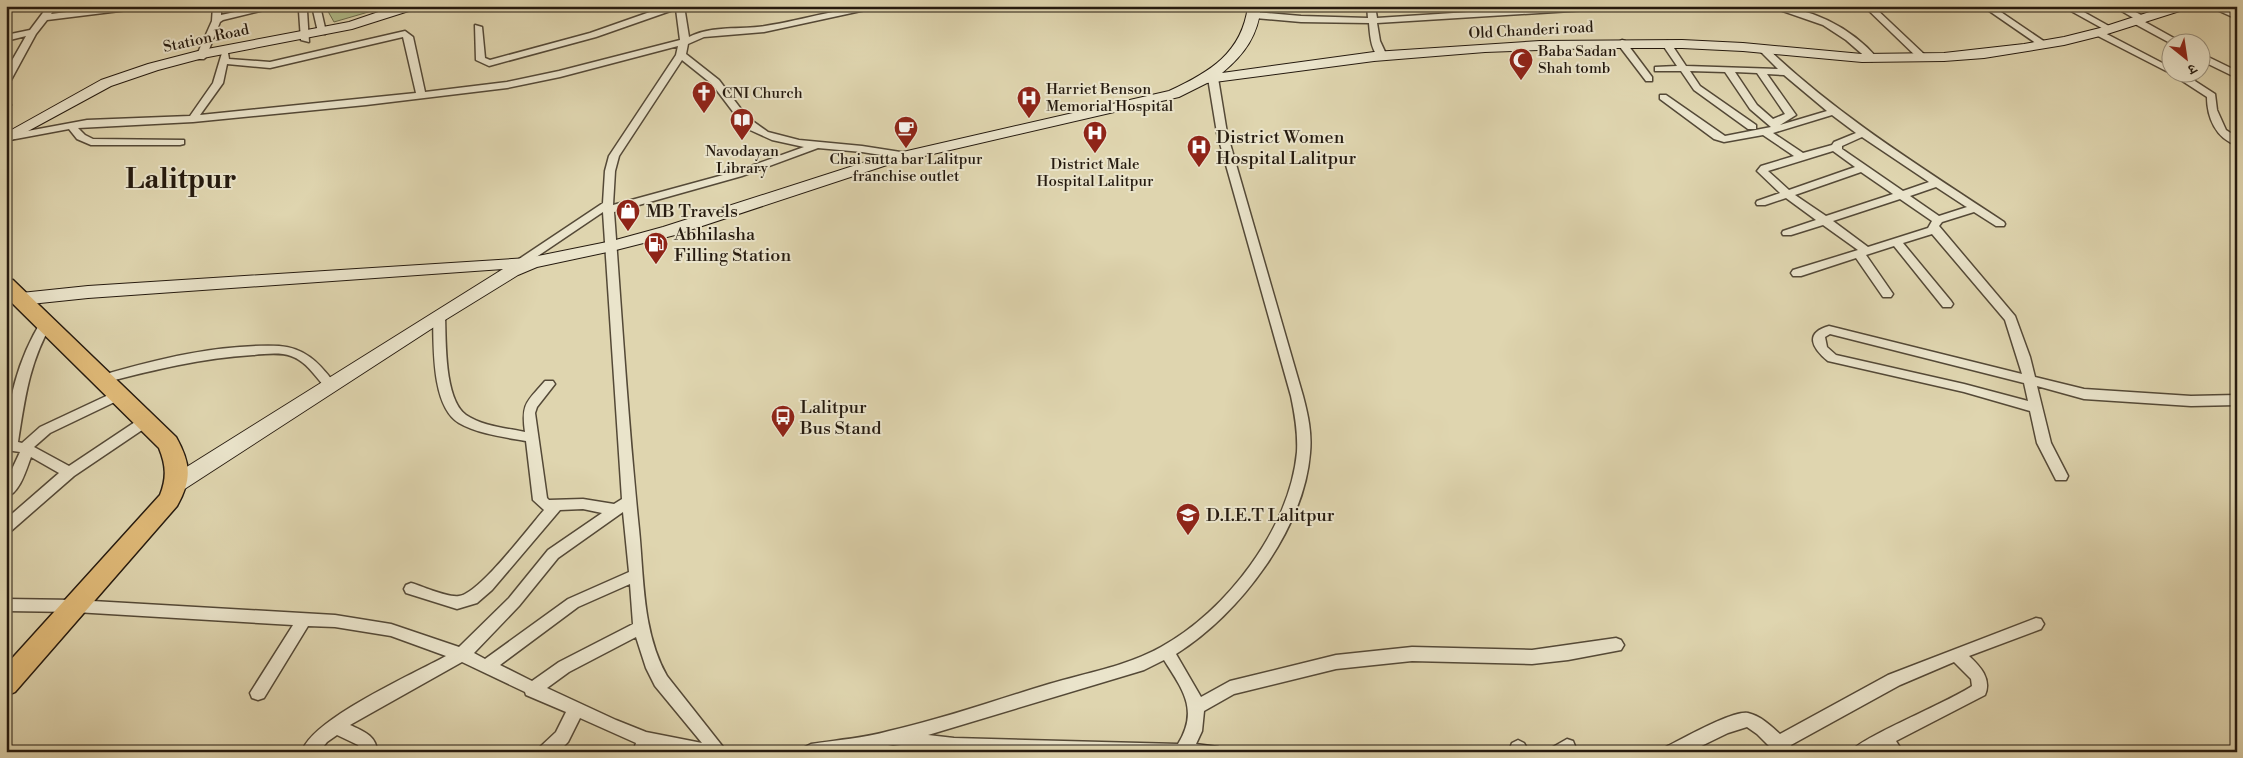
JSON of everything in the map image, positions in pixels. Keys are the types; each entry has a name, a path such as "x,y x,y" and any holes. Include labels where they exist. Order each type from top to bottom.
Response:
{"main road":[{"name":"Station Road","path":"201,56 306,38 322,32 352,26 410,6"},
{"path":"6,684 145,529 168,500 176,484 177,464 168,442 46,324 11,296"}],"street":[{"path":"7,79 33,32 48,12 83,6"},
{"path":"48,12 136,6"},
{"path":"201,56 216,21 217,6"},
{"path":"300,6 306,38"},
{"path":"316,6 322,32"},
{"path":"225,57 357,28 420,6"},
{"path":"478,27 481,60 489,63 593,35 676,6"},
{"path":"680,6 694,38"},
{"path":"8,138 100,122 193,118 421,96 537,80 694,38 764,29 880,6"},
{"path":"1371,6 1375,41 1382,56"},
{"path":"11,296 526,262 612,246 669,231 832,177 907,156 1174,94 1209,79 1221,68 1238,50 1250,32 1255,10 1310,19 1374,21 1603,6"},
{"path":"1772,6 1803,14 1835,27 1848,35 1866,58"},
{"path":"1868,6 1923,58"},
{"path":"1986,6 2043,44"},
{"path":"2066,6 2105,32 2160,64"},
{"path":"2117,6 2160,32"},
{"name":"Old Chanderi road","path":"1209,79 1298,65 1382,56 1537,45 1667,44 1763,49 1866,58 1923,58 1976,55 2105,32 2181,6"},
{"path":"2212,6 2237,16"},
{"path":"216,21 238,10 271,7"},
{"path":"6,38 33,32"},
{"path":"8,138 98,89 161,67 201,56 225,57 270,65 405,34 409,37 421,96"},
{"path":"694,38 614,156 610,170 609,207 641,627 654,668 661,681 719,752"},
{"path":"1622,43 1649,78"},
{"path":"1667,44 1682,68 1698,88 1752,127"},
{"path":"1763,49 1786,72 1862,134 2000,224"},
{"path":"681,55 709,75 722,88 742,117 752,127 770,136 814,146 870,149 907,156"},
{"path":"193,118 218,84 225,57"},
{"path":"2210,61 2237,75"},
{"path":"1658,69 1728,69 1786,72"},
{"path":"1728,69 1751,104 1802,157"},
{"path":"1714,135 1752,127 1772,127 1791,115 1760,71"},
{"path":"811,752 888,739 1144,663 1167,652 1205,626 1238,595 1263,559 1295,497 1302,467 1304,437 1297,396 1222,133 1209,79"},
{"path":"2190,82 2212,96 2212,110 2222,132 2237,142"},
{"path":"1664,97 1714,135 1727,140 1833,112"},
{"path":"1728,109 1751,104"},
{"path":"72,126 81,137 91,142 180,142"},
{"path":"1862,134 1838,144 1836,147 1762,169 1765,175 1862,252 1887,294"},
{"path":"176,484 329,384 512,271 609,207 738,174 814,146"},
{"path":"1836,147 1838,151 1901,195 1936,225 2011,319 2024,357 2034,407 2044,443 2061,476"},
{"path":"1761,203 1862,168"},
{"path":"1787,233 1937,183"},
{"path":"1797,273 1896,242 1976,208"},
{"path":"1896,242 1947,304"},
{"path":"439,316 444,378 448,400 454,410 461,418 476,424 532,438"},
{"path":"46,324 26,358 8,448 27,449 69,472"},
{"path":"2034,407 1964,388 1832,358 1821,350 1820,335 1829,330 1859,336 2084,394 2191,401 2237,400"},
{"path":"103,379 197,355 233,351 274,350 300,355 317,368 329,384"},
{"path":"550,384 531,406 528,413 540,500 546,505 583,504 616,510"},
{"path":"6,492 14,483 27,449 45,430 120,395"},
{"path":"6,527 69,472 146,421"},
{"path":"311,749 336,726 379,698 462,655 505,612 553,554 630,501"},
{"path":"412,589 457,603 472,599 487,586 556,505"},
{"path":"486,667 554,615 573,603 636,575"},
{"path":"6,605 75,606 335,621 391,630 462,655 532,690 610,725 643,745 707,752"},
{"path":"258,693 304,620"},
{"path":"1672,752 1700,740 1736,720 1745,719 1754,722 1782,748 1894,680 2036,624"},
{"path":"532,690 564,667 641,627"},
{"path":"1196,708 1230,688 1336,662 1412,654 1532,657 1568,654 1616,645"},
{"path":"1167,652 1191,691 1196,708 1194,730 1183,751"},
{"path":"1859,752 1979,690 1981,683 1979,676 1956,654"},
{"path":"546,752 562,737 576,709"},
{"path":"336,726 364,740 369,746 369,752"},
{"path":"1884,738 1896,752"},
{"path":"888,739 954,745 1212,752"}],"green space":[{"path":"325,6 389,6 334,22"}],"place":[{"name":"Baba Sadan Shah tomb","path":"1521,81"},
{"name":"CNI Church","path":"704,114"},
{"name":"Harriet Benson Memorial Hospital","path":"1029,119"},
{"name":"Navodayan Library","path":"742,141"},
{"name":"Chai sutta bar Lalitpur franchise outlet","path":"906,149"},
{"name":"District Male Hospital Lalitpur","path":"1095,154"},
{"name":"District Women Hospital Lalitpur","path":"1199,168"},
{"name":"MB Travels","path":"628,232"},
{"name":"Abhilasha Filling Station","path":"656,265"},
{"name":"Lalitpur Bus Stand","path":"783,438"},
{"name":"D.I.E.T Lalitpur","path":"1188,536"}],"district":[{"name":"Lalitpur","path":"181,178"}]}
